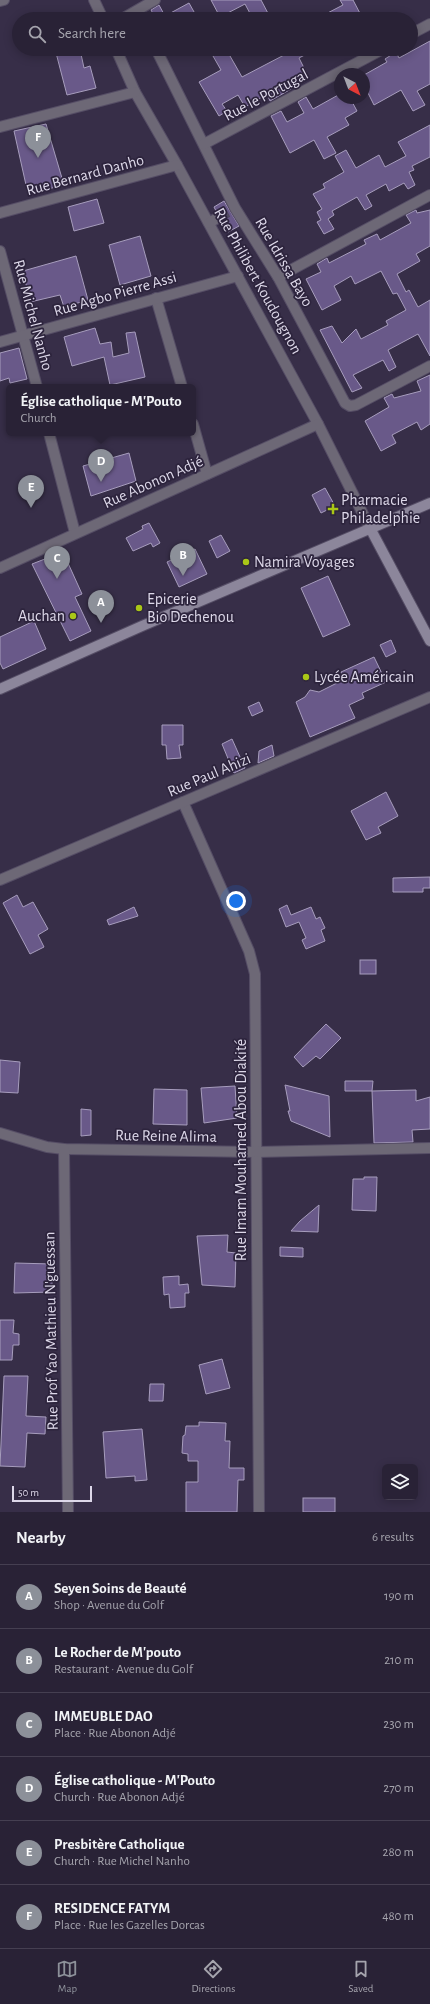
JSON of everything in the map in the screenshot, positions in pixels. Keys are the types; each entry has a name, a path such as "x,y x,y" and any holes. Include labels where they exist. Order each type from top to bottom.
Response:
{"main road":[{"path":"0,689 142,626 430,503"},
{"path":"370,528 430,641"}],"street":[{"path":"0,1 4,0"},
{"path":"94,0 99,12"},
{"path":"141,12 155,0"},
{"path":"418,30 430,24"},
{"name":"Rue Philibert Koudougnon","path":"119,56 135,92 209,223 318,424 370,528"},
{"name":"Rue Idrissa Bayo","path":"160,56 204,144 233,209 278,277 348,405 356,405 430,366"},
{"name":"Rue le Portugal","path":"204,144 371,56"},
{"path":"0,127 135,92"},
{"name":"Rue Bernard Danho","path":"0,213 177,165"},
{"path":"278,277 430,195"},
{"path":"209,223 219,217"},
{"name":"Rue Michel Nanho","path":"0,252 36,384"},
{"name":"Rue Agbo Pierre Assi","path":"0,342 238,276"},
{"path":"156,298 181,384"},
{"name":"Rue Abonon Adjé","path":"0,568 318,424"},
{"path":"196,435 207,474"},
{"path":"50,436 75,534"},
{"name":"Rue Paul Ahizi","path":"0,880 430,697"},
{"name":"Rue Imam Mouhamed Abou Diakité","path":"183,802 253,962 255,974 260,1512"},
{"name":"Rue Reine Alima","path":"0,1133 48,1147 64,1149 256,1152 430,1148"},
{"name":"Rue Prof Yao Mathieu N'guessan","path":"64,1149 68,1512"}],"building":[{"path":"211,0 261,0 267,12 249,12 245,4 230,12 217,12"},
{"path":"340,0 353,0 359,12 330,12 343,5"},
{"path":"189,3 194,12 172,12"},
{"path":"159,5 163,12 152,12 151,10"},
{"path":"430,41 430,84 417,91 425,105 413,111 401,90 374,105 370,97 370,72 387,62 385,59 390,56 398,56 399,58 403,56 418,56 418,48"},
{"path":"57,56 81,56 84,68 90,66 96,88 67,95"},
{"path":"213,56 230,56 242,77 282,56 303,56 299,58 306,72 287,82 291,89 270,101 267,94 245,107 238,95 222,104 227,111 219,116 199,82 221,70"},
{"path":"306,97 313,109 334,97 334,104 353,104 357,111 345,118 349,125 327,137 336,153 324,159 314,140 290,153 271,116 281,111 287,122 304,113 298,102"},
{"path":"46,124 64,185 28,194 14,131"},
{"path":"430,125 430,157 412,166 414,170 409,172 415,185 408,189 404,183 389,191 386,184 366,195 372,206 365,210 357,197 332,211 334,215 328,219 334,229 324,234 317,222 321,220 317,212 322,209 313,194 325,188 323,184 344,172 335,156 346,150 356,168 379,155 385,167 406,156 398,142"},
{"path":"97,199 104,223 74,231 68,207"},
{"path":"224,201 239,226 228,232 222,223 225,220 225,214 222,211 216,211 214,207"},
{"path":"416,210 417,213 430,210 430,246 416,254 420,261 397,274 406,292 409,290 418,307 430,300 430,356 418,334 388,350 396,367 389,371 383,360 353,375 362,388 352,392 320,330 332,326 342,343 356,329 361,339 388,325 386,321 406,310 397,293 393,294 381,271 355,284 351,276 334,286 341,300 322,310 306,279 321,272 317,264 327,258 329,263 366,244 364,240 377,234 380,240 411,223 406,215"},
{"path":"140,236 151,276 120,285 109,245"},
{"path":"76,256 88,300 64,307 60,295 30,302 23,271"},
{"path":"95,328 100,344 111,342 113,357 129,353 126,333 135,332 145,377 110,384 104,357 72,366 64,337"},
{"path":"19,348 27,379 10,383 9,378 0,381 0,353"},
{"path":"430,375 430,424 421,430 417,422 392,435 396,443 381,451 365,421 389,407 384,398 392,394 394,398 421,391 417,381"},
{"path":"129,453 136,481 91,496 83,466"},
{"path":"325,488 335,506 321,513 312,495"},
{"path":"149,523 160,543 153,547 151,543 133,551 126,538 143,529 142,526"},
{"path":"221,535 230,551 217,558 209,541"},
{"path":"195,549 207,574 179,587 167,562"},
{"path":"63,552 82,594 75,597 91,631 70,641 32,564"},
{"path":"328,576 350,625 323,637 301,588"},
{"path":"34,621 46,649 3,669 0,663 0,637"},
{"path":"391,640 396,652 386,657 380,645"},
{"path":"374,657 386,682 362,693 364,698 349,705 355,718 310,737 296,702 305,697 310,690 319,692 345,679 341,672"},
{"path":"259,702 263,711 252,716 248,707"},
{"path":"162,725 183,725 183,745 179,745 181,758 167,759 166,745 162,745"},
{"path":"232,739 245,768 234,773 222,744"},
{"path":"272,745 274,756 258,763 259,751"},
{"path":"386,792 398,816 378,827 381,833 366,840 351,811"},
{"path":"430,877 430,888 423,888 423,892 393,892 393,878"},
{"path":"17,895 23,907 33,902 48,929 38,935 44,947 30,954 3,903"},
{"path":"287,905 291,915 311,907 316,919 320,917 325,928 321,930 325,941 306,949 302,940 306,938 299,922 286,927 279,909"},
{"path":"134,907 138,916 109,925 107,920"},
{"path":"360,960 376,960 376,974 360,974"},
{"path":"326,1024 341,1038 320,1059 316,1056 303,1067 294,1057"},
{"path":"0,1060 20,1062 18,1093 0,1092"},
{"path":"345,1081 373,1081 372,1091 345,1091"},
{"path":"285,1085 329,1096 330,1137 291,1121 288,1111 290,1111"},
{"path":"235,1086 237,1118 204,1123 201,1088"},
{"path":"154,1089 187,1090 187,1125 153,1124"},
{"path":"416,1090 416,1101 430,1097 430,1129 412,1130 413,1142 374,1143 372,1091"},
{"path":"81,1109 91,1110 91,1135 81,1136"},
{"path":"364,1177 377,1177 376,1211 352,1210 353,1179 364,1179"},
{"path":"319,1205 318,1232 291,1231 300,1221"},
{"path":"228,1235 227,1252 236,1253 235,1287 202,1285 197,1236"},
{"path":"280,1247 303,1248 303,1257 280,1256"},
{"path":"15,1263 52,1264 52,1292 14,1293"},
{"path":"179,1276 179,1285 188,1284 189,1293 185,1293 185,1307 170,1308 169,1294 164,1295 163,1277"},
{"path":"0,1320 14,1320 13,1333 19,1334 19,1345 13,1345 12,1360 0,1360"},
{"path":"222,1359 230,1388 206,1394 199,1365"},
{"path":"4,1376 28,1376 26,1416 46,1417 45,1434 27,1433 25,1467 0,1466"},
{"path":"150,1384 164,1384 163,1401 149,1401"},
{"path":"199,1422 226,1423 225,1441 230,1441 229,1468 244,1468 244,1480 238,1480 237,1512 186,1512 186,1482 198,1482 198,1461 188,1461 188,1454 182,1453 183,1436 185,1435 186,1426 199,1426"},
{"path":"142,1429 147,1480 135,1481 135,1476 106,1478 103,1432"},
{"path":"303,1498 335,1498 335,1512 303,1512"}],"tunnel":[{"path":"219,217 232,210"}],"place":[{"name":"RESIDENCE FATYM","path":"38,158"},
{"name":"Église catholique - M'Pouto","path":"101,482"},
{"name":"Presbitère Catholique","path":"31,508"},
{"name":"Pharmacie Philadelphie","path":"333,509"},
{"name":"Namira Voyages","path":"246,562"},
{"name":"Le Rocher de M'pouto","path":"183,576"},
{"name":"IMMEUBLE DAO","path":"57,579"},
{"name":"Epicerie Bio Dechenou","path":"139,608"},
{"name":"Auchan","path":"73,616"},
{"name":"Seyen Soins de Beauté","path":"101,623"},
{"name":"Lycée Américain","path":"306,677"}]}
